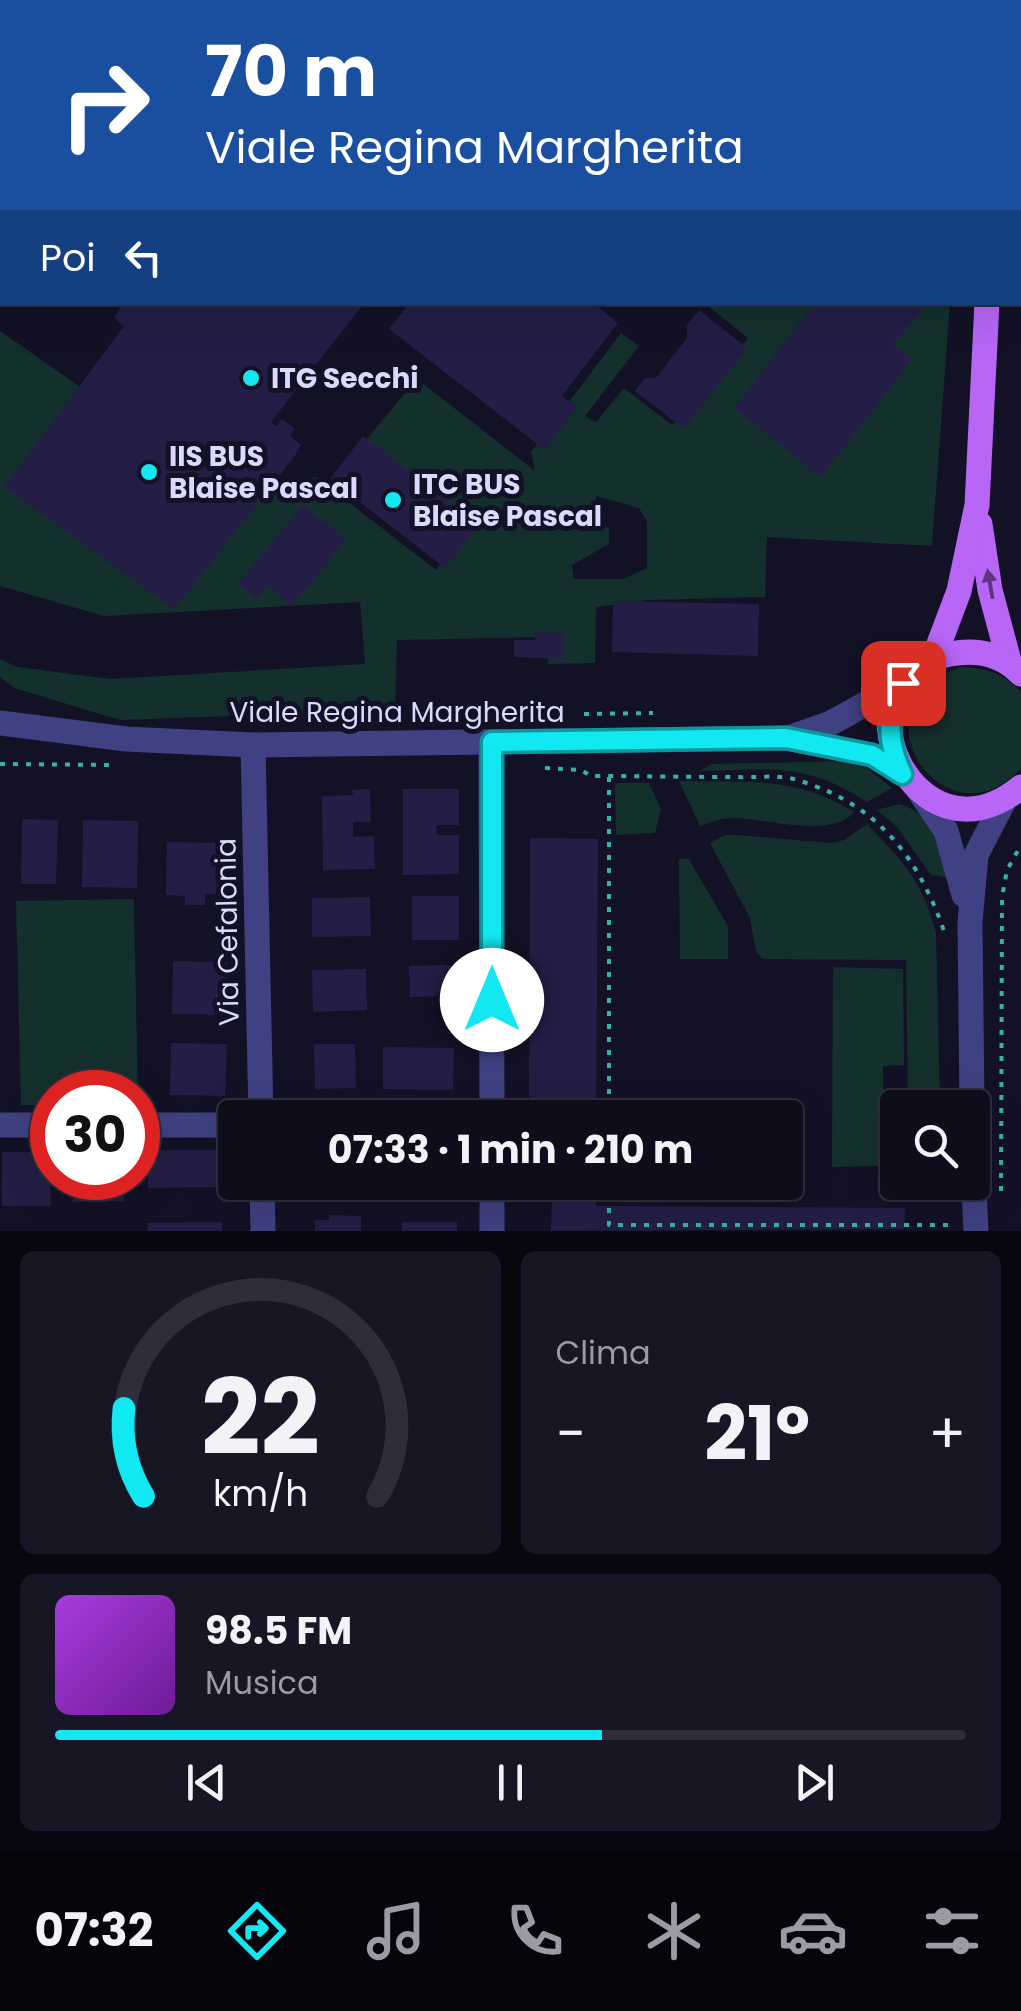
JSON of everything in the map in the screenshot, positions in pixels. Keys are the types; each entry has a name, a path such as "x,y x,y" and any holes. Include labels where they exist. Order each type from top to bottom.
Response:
{"main road":[{"path":"934,657 959,591 978,505 987,305"},
{"path":"978,505 990,590 1015,668"},
{"path":"934,657 972,650 1015,668"},
{"name":"Viale Regina Margherita","path":"903,683 916,668 934,657"},
{"path":"903,683 892,704 888,728 892,752 911,782"},
{"name":"Viale Regina Margherita","path":"911,782 939,803 961,808 983,806 1013,793"}],"street":[{"name":"Viale Regina Margherita","path":"786,738 831,724 903,683"},
{"name":"Viale Regina Margherita","path":"3,720 126,740 253,746 786,738 872,755 911,782"},
{"path":"492,742 492,1100"},
{"name":"Via Cefalonia","path":"253,746 261,1100"},
{"path":"911,782 946,831 970,922"},
{"path":"972,1090 970,922 976,855 1013,793"},
{"path":"0,1125 30,1125"},
{"path":"160,1125 218,1125"},
{"path":"262,1200 263,1231"},
{"path":"492,1200 492,1231"},
{"path":"975,1200 976,1231"}],"path":[{"path":"609,776 609,1100"},
{"path":"1001,1198 1002,897 1007,870 1021,845"},
{"path":"609,1200 609,1225 950,1225"}],"green space":[{"path":"707,305 950,305 932,546 767,537 765,597 647,600 596,607 595,663 548,664 548,637 397,640 395,710 120,720 14,688 0,677 0,659 17,667 111,679 365,664 360,602 104,616 0,586 0,331 79,386 267,491 316,477 436,570 470,524 365,441 417,379 535,471 531,452 621,333 639,346 585,416 596,422 624,388 672,425 748,338","holes":["596,496 639,508 647,522 647,568 623,579 574,579 572,565 609,544 609,529 594,519"]},
{"path":"961,667 994,673 1021,692 1021,768 992,789 964,793 939,783 920,763 909,738 911,711 927,686"},
{"path":"846,761 867,768 892,788 867,802 805,774 699,771 712,764"},
{"path":"679,781 790,786 854,812 830,825 731,818 700,826"},
{"path":"615,783 649,783 661,809 655,833 616,835"},
{"path":"899,804 911,808 928,823 952,878 931,875 897,827 877,810"},
{"path":"867,824 910,873 925,900 936,934 940,1090 908,1090 906,960 762,959 756,951 750,918 710,843 725,835 830,843 844,840"},
{"path":"688,858 728,926 728,959 680,959 679,859"},
{"path":"134,899 138,1070 30,1070 30,1105 21,1105 16,901"},
{"path":"833,967 903,969 904,1065 883,1066 880,1166 832,1167"}],"building":[{"name":"IIS BUS Blaise Pascal","path":"122,305 363,305 271,422 276,426 282,419 295,429 290,436 301,445 294,457 174,609 4,487 124,326 114,318"},
{"path":"408,305 596,305 618,323 562,396 577,407 545,450 389,329"},
{"path":"814,305 917,305 922,310 893,345 912,359 821,477 734,408"},
{"path":"699,310 747,348 684,429 635,391 645,378 656,378 687,338 687,325"},
{"name":"ITC BUS Blaise Pascal","path":"363,436 479,525 445,568 330,479"},
{"path":"303,505 346,540 292,606 268,586 257,599 238,584"},
{"path":"613,601 759,604 758,656 612,652"},
{"path":"535,632 563,633 563,659 514,657 514,640 535,640"},
{"path":"370,789 371,822 353,822 353,837 374,836 375,869 323,870 322,796 353,795 352,790"},
{"path":"403,789 459,789 459,825 436,825 437,835 459,835 459,874 403,875"},
{"path":"22,819 58,820 56,884 21,884"},
{"path":"83,820 138,821 137,888 82,887"},
{"path":"530,838 598,839 596,1100 529,1100"},
{"path":"167,842 223,843 222,894 205,894 205,905 185,905 185,896 166,895"},
{"path":"412,896 459,896 459,940 412,940"},
{"path":"370,897 371,936 312,937 312,898"},
{"path":"173,961 227,962 227,1015 172,1014"},
{"path":"450,965 451,996 410,997 409,966"},
{"path":"366,969 367,1010 313,1012 312,970"},
{"path":"171,1043 227,1044 225,1096 170,1095"},
{"path":"314,1044 355,1044 356,1088 315,1089"},
{"path":"383,1047 454,1048 453,1090 383,1089"},
{"path":"160,1150 218,1150 218,1187 160,1188"},
{"path":"2,1152 30,1152 30,1200 51,1200 51,1206 2,1206"},
{"path":"73,1200 124,1200 124,1201"},
{"path":"552,1200 596,1200 596,1206 905,1208 904,1229 551,1231"},
{"path":"329,1215 361,1216 361,1231 315,1231 315,1220 329,1220"},
{"path":"222,1222 222,1231 148,1231 147,1223"},
{"path":"402,1222 457,1222 457,1231 402,1231"}],"place":[{"name":"ITG Secchi","path":"251,378"},
{"name":"IIS BUS Blaise Pascal","path":"149,472"},
{"name":"ITC BUS Blaise Pascal","path":"393,500"}],"route":[{"path":"492,1000 492,742 786,738 872,755 902,774 892,752 888,728 892,704 903,683"}]}
